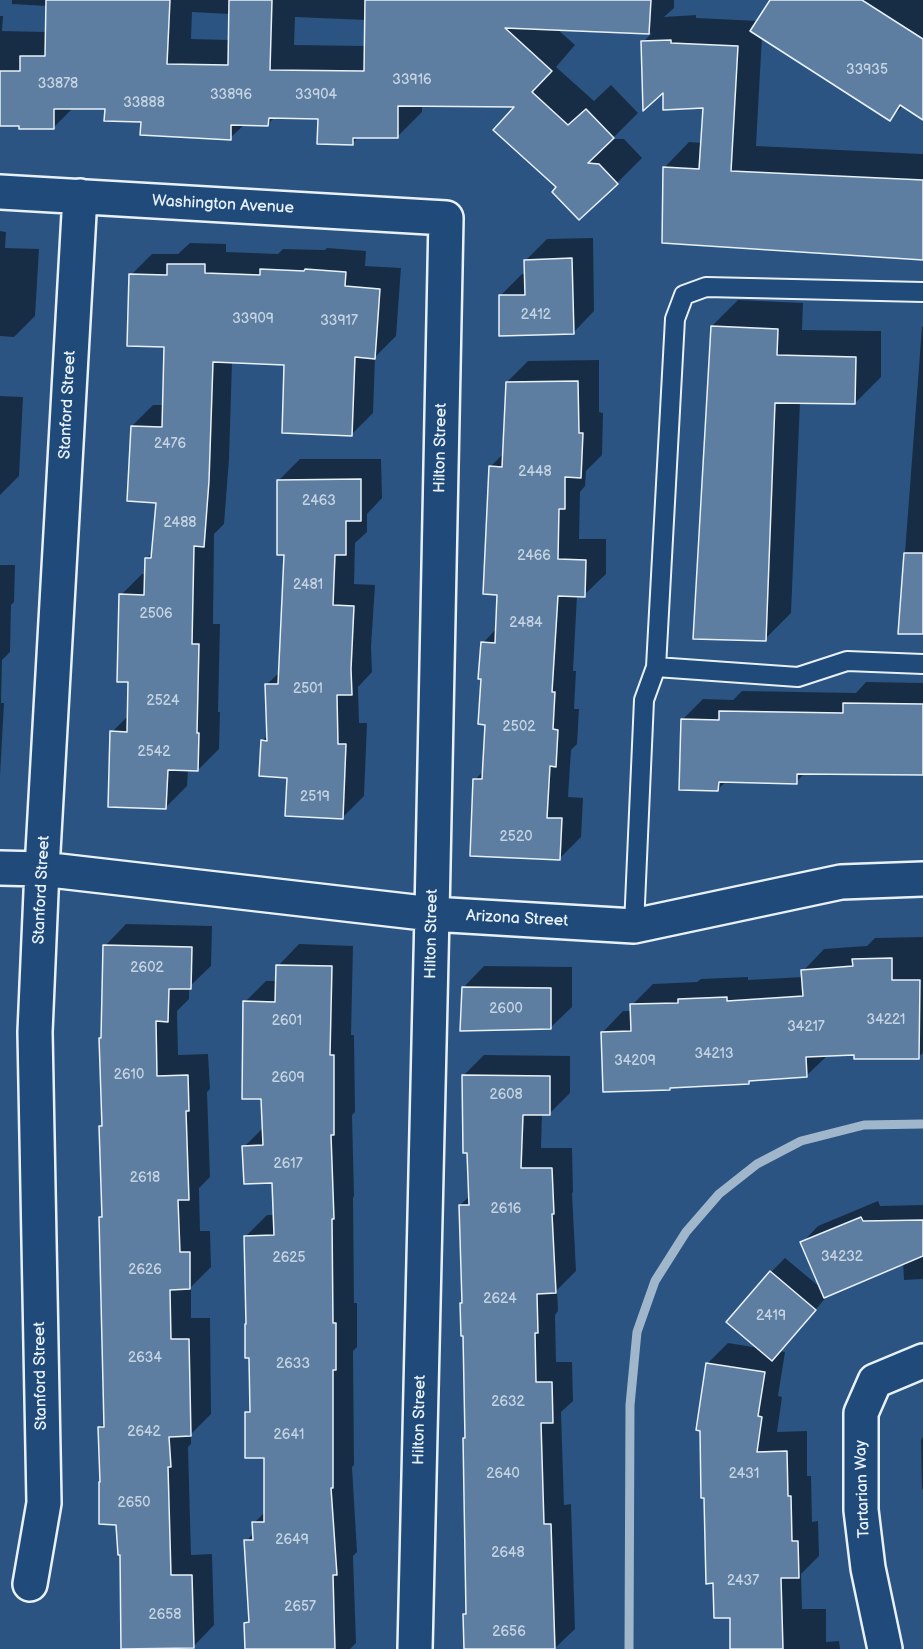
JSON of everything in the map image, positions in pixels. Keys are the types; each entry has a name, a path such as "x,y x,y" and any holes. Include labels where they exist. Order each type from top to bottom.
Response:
{"street":[{"name":"Washington Avenue","path":"0,192 446,218"},
{"name":"Stanford Street","path":"30,1584 44,1503 35,1032 80,196"},
{"name":"Hilton Street","path":"415,1649 446,218"},
{"name":"Arizona Street","path":"0,868 42,869 432,914 634,926 841,882 923,879"},
{"name":"Tartarian Way","path":"885,1649 868,1568 861,1510 861,1413 875,1381 923,1361"}],"lane":[{"path":"634,926 644,700 656,667 675,319 684,295 706,287 923,292"},
{"path":"656,667 798,677 847,661 923,664"}],"building":[{"path":"46,0 170,0 167,64 228,65 229,0 272,0 270,70 364,71 365,0 651,0 649,34 505,28 552,71 532,92 568,125 586,109 614,138 588,163 599,164 618,184 579,220 552,192 556,187 493,130 514,107 398,106 398,138 353,138 353,145 317,144 318,119 269,118 268,126 231,125 231,140 140,135 141,122 104,121 105,109 54,109 54,129 19,129 19,126 0,126 0,71 20,71 20,56 45,56"},
{"path":"770,0 862,0 923,39 923,120 900,105 890,121 750,31"},
{"path":"671,40 671,43 738,46 731,171 923,180 923,260 662,243 663,167 699,169 703,108 663,110 663,93 643,111 641,41"},
{"path":"572,258 574,334 499,336 499,295 525,295 524,260"},
{"path":"167,264 205,264 205,273 260,275 260,269 346,272 345,286 380,289 375,359 355,357 352,436 282,433 284,365 213,362 204,547 194,546 192,644 199,644 198,771 168,770 166,809 108,807 110,731 127,732 128,682 117,682 119,594 144,595 145,558 151,558 156,503 127,501 131,426 162,427 164,347 127,346 129,274 167,275"},
{"path":"711,326 778,329 777,355 856,357 855,404 775,403 766,641 693,639"},
{"path":"578,381 579,433 583,433 581,478 565,477 565,509 559,509 558,559 586,560 585,597 558,596 552,692 555,692 553,729 558,730 556,767 550,766 547,818 562,818 560,860 470,856 473,779 482,779 485,725 478,724 481,642 495,643 497,595 483,594 489,466 502,467 506,382"},
{"path":"361,479 361,521 346,521 346,555 335,555 333,605 354,606 352,695 337,695 338,744 346,744 343,819 285,816 287,778 259,776 261,740 267,741 265,684 278,684 284,555 277,555 277,480"},
{"path":"904,553 923,553 923,634 898,634"},
{"path":"843,703 923,704 923,775 797,774 797,784 719,782 718,791 679,790 681,719 719,720 719,711 843,713"},
{"path":"103,945 192,947 191,989 169,989 168,1022 156,1021 157,1076 188,1075 189,1111 186,1111 189,1200 178,1200 180,1252 190,1252 190,1289 170,1290 171,1339 189,1339 191,1436 169,1437 171,1467 168,1467 171,1575 192,1575 194,1648 121,1649 120,1555 118,1555 116,1525 99,1524 98,1427 104,1427 99,1217 102,1217 99,1038 101,1038"},
{"path":"892,958 892,980 920,980 919,1059 854,1059 854,1055 806,1057 807,1077 749,1081 749,1084 670,1088 670,1090 603,1092 601,1032 631,1031 630,1004 678,1003 678,999 727,997 727,1001 803,996 801,970 853,966 852,959"},
{"path":"276,965 332,966 330,1055 334,1055 334,1135 331,1135 334,1219 332,1219 333,1323 336,1323 336,1370 333,1370 333,1488 331,1488 337,1575 333,1575 335,1649 245,1649 244,1623 249,1622 244,1540 253,1540 252,1522 264,1522 264,1458 245,1458 245,1412 250,1412 249,1358 245,1358 244,1236 274,1235 272,1183 244,1184 242,1146 263,1145 261,1099 242,1099 243,1001 275,1002"},
{"path":"462,987 551,988 551,1029 460,1031"},
{"path":"462,1075 550,1076 550,1115 523,1115 521,1168 552,1168 556,1293 537,1294 538,1333 535,1333 536,1382 552,1382 553,1423 541,1423 544,1524 551,1524 555,1649 464,1649 463,1614 466,1614 463,1438 465,1438 459,1205 469,1205 467,1153 463,1153"},
{"path":"861,1217 863,1221 923,1220 923,1256 824,1298 800,1242"},
{"path":"770,1271 816,1310 772,1361 726,1322"},
{"path":"706,1363 765,1372 758,1416 762,1417 757,1452 787,1451 792,1541 798,1541 799,1578 781,1578 783,1649 730,1649 730,1618 714,1618 713,1583 706,1584 700,1431 696,1430"}],"waterway":[{"path":"629,1649 630,1405 637,1332 655,1281 686,1232 719,1194 757,1164 801,1141 864,1125 923,1124"}]}
